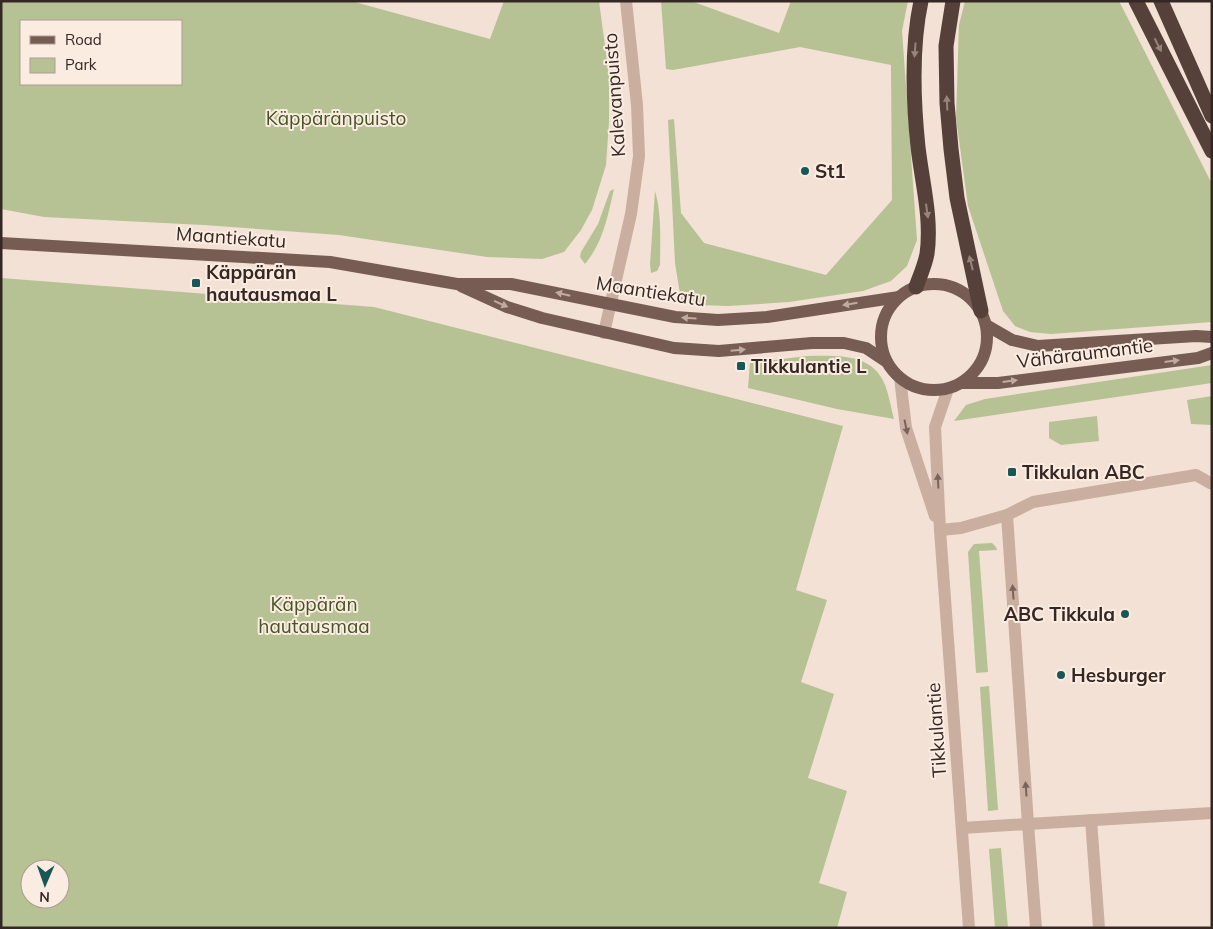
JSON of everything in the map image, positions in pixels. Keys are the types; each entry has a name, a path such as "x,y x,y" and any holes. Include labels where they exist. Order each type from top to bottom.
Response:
{"highway":[{"path":"916,287 926,256 929,229 918,147 915,108 914,64 921,1"},
{"path":"953,1 946,46 950,140 957,198 984,318"},
{"path":"1136,1 1212,151"},
{"path":"1161,1 1212,116"}],"main road":[{"name":"Maantiekatu","path":"1,243 330,262 457,284 511,284 674,317 718,320 767,317 899,297"},
{"name":"Maantiekatu","path":"457,284 516,310 542,318 674,348 719,351 812,343 844,343 866,348 887,362"},
{"path":"934,284 953,287 969,297 984,318 987,347 978,368 962,383 948,389 931,390 914,387 900,378 887,362 881,345 881,328 887,311 899,297 916,287 934,284"},
{"name":"Vähäraumantie","path":"984,318 1012,340 1038,346 1196,336 1212,337"},
{"name":"Vähäraumantie","path":"962,383 998,383 1198,358 1212,353"}],"street":[{"name":"Kalevanpuisto","path":"604,333 631,214 639,156 637,105 626,1"},
{"path":"900,378 906,428 940,530"},
{"path":"940,530 935,427 948,389"},
{"path":"940,530 961,528 1008,515 1033,502 1196,475 1212,484"},
{"path":"1008,515 1036,928"},
{"name":"Tikkulantie","path":"940,530 970,928"},
{"path":"962,828 1212,813"},
{"path":"1091,820 1099,928"}],"green space":[{"name":"Käppäränpuisto","path":"1,1 351,1 490,39 504,1 599,1 609,76 609,122 606,165 592,210 581,230 564,252 542,259 487,257 339,235 204,225 44,217 1,209"},
{"path":"661,1 691,1 779,33 791,1 908,1 902,31 917,240 907,266 891,281 863,291 789,302 728,306 697,305 681,300 675,263 668,120 674,119 681,213 704,243 826,275 892,200 891,65 800,47 673,70 666,69"},
{"path":"965,1 1119,1 1212,184 1212,322 1051,334 1030,332 1015,326 1003,311 968,206 956,118 959,25"},
{"path":"614,189 601,238 585,264 580,257 581,252 598,224 610,191"},
{"path":"655,191 660,218 660,265 657,271 651,273 650,264"},
{"name":"Käppärän hautausmaa","path":"1,278 374,307 843,426 796,590 827,600 801,682 834,694 808,778 847,791 819,883 847,892 837,928 1,928"},
{"path":"807,356 841,356 862,361 871,367 879,374 885,385 894,419 837,409 748,388 750,363"},
{"path":"1212,365 1212,383 954,421 966,405 985,399"},
{"path":"1212,396 1212,425 1191,424 1187,400"},
{"path":"1097,416 1099,441 1061,445 1049,438 1049,422"},
{"path":"992,543 997,550 979,551 988,672 976,673 968,552 974,544"},
{"path":"989,686 998,810 988,811 980,687"},
{"path":"1001,848 1008,928 995,928 989,849"}],"place":[{"name":"St1","path":"805,171"},
{"name":"Käppärän hautausmaa L","path":"196,283"},
{"name":"Tikkulantie L","path":"741,366"},
{"name":"Tikkulan ABC","path":"1012,472"},
{"name":"ABC Tikkula","path":"1125,614"},
{"name":"Hesburger","path":"1061,675"}]}
